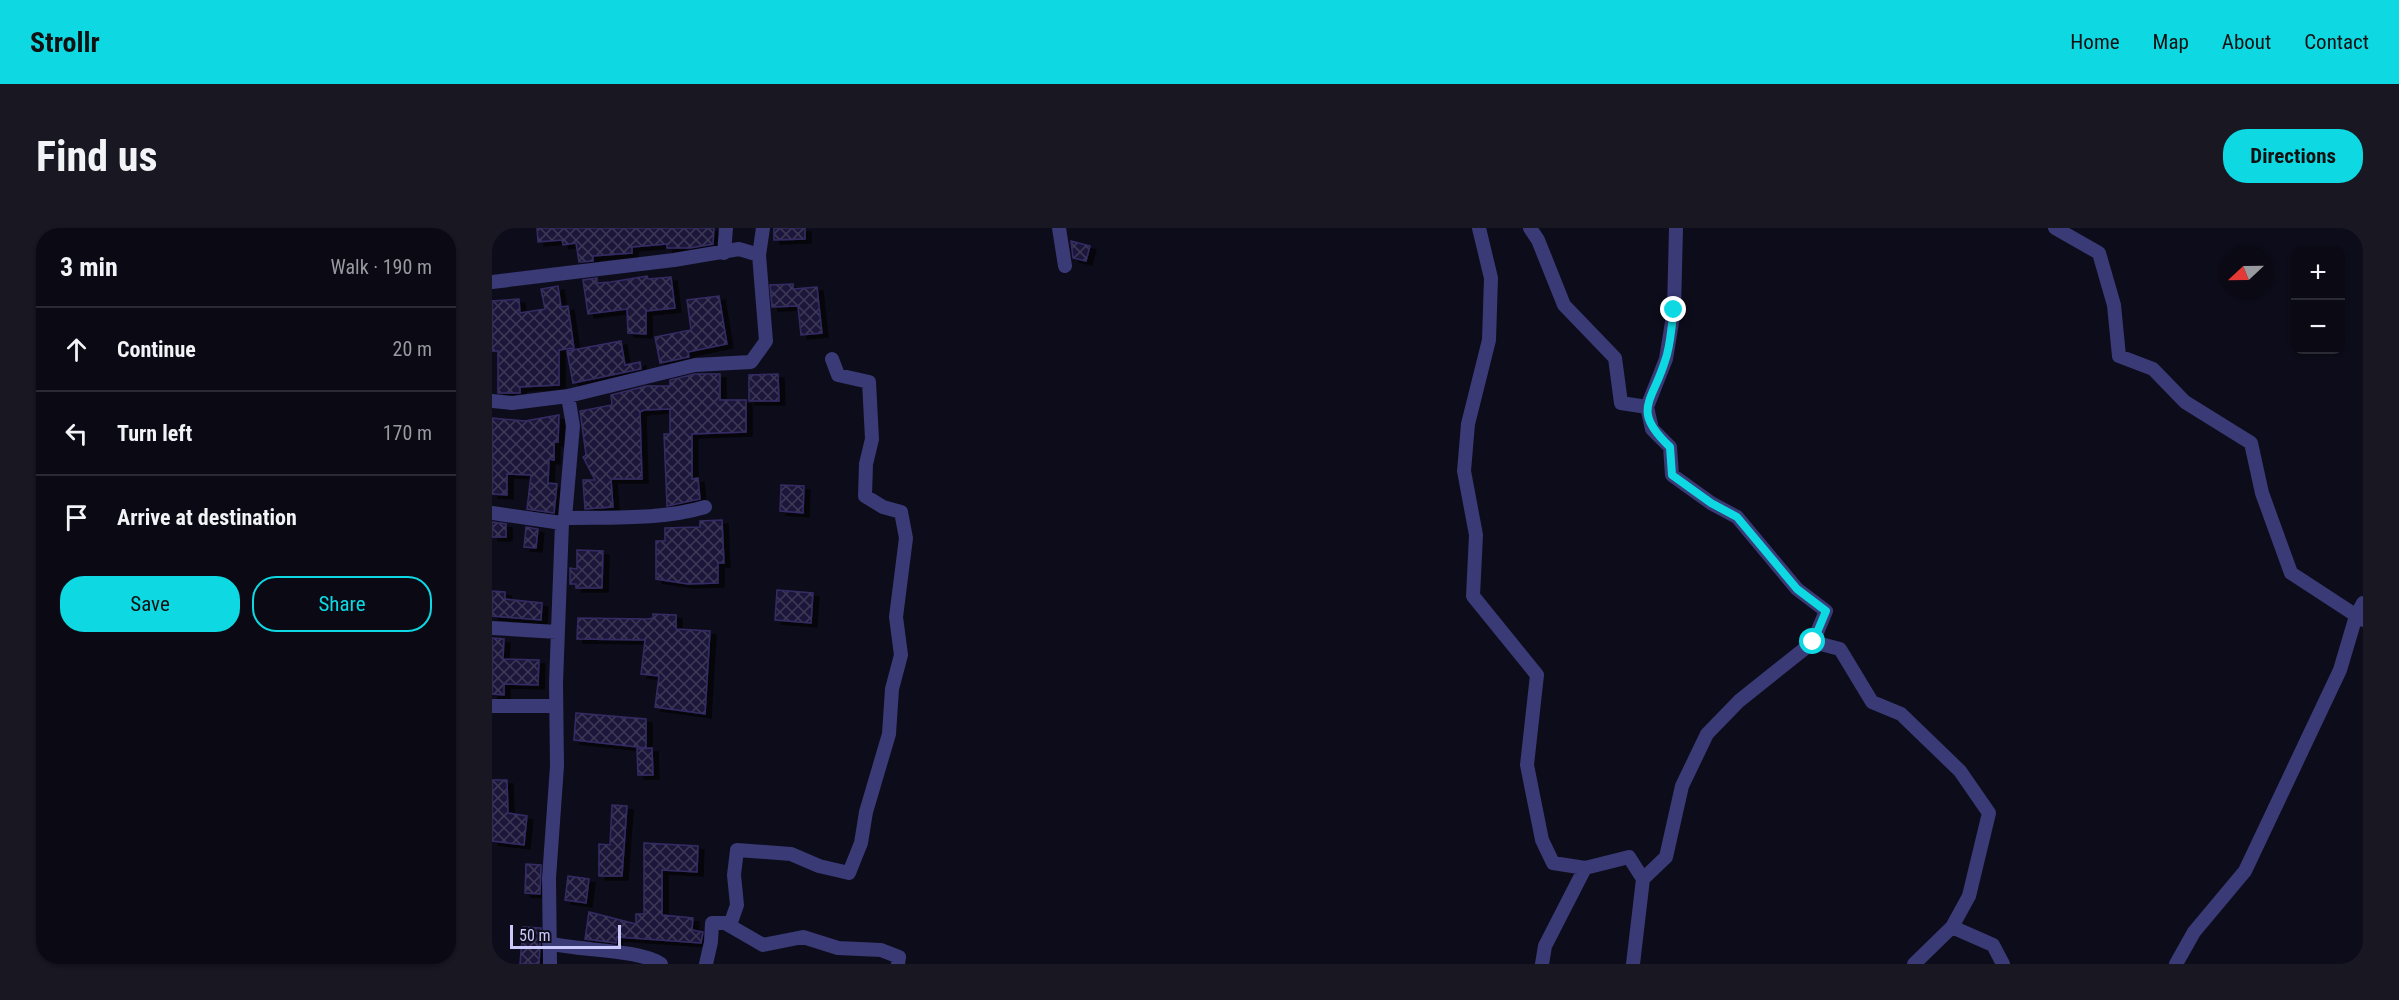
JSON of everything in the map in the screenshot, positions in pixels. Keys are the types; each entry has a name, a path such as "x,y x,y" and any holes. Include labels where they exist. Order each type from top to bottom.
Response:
{"street":[{"path":"724,253 726,228"},
{"path":"492,401 512,403 568,396 695,365 751,362 766,341 759,255 763,228"},
{"path":"1059,228 1065,266"},
{"path":"1479,228 1491,278 1489,340 1468,424 1464,471 1476,535 1473,596 1537,675 1527,765 1542,840 1553,863 1585,868 1629,857 1643,879 1633,964"},
{"path":"1530,228 1538,240 1563,305 1615,358 1621,404 1647,407"},
{"path":"1643,879 1666,857 1682,786 1707,734 1739,701 1813,642 1826,611 1797,589 1737,517 1711,503 1672,475 1670,447 1652,429 1647,407 1666,359 1674,310 1676,228"},
{"path":"2055,228 2099,253 2114,305 2119,356 2153,369 2185,402 2251,443 2262,493 2291,573 2361,613 2340,670 2245,871 2194,932 2176,964"},
{"path":"492,282 724,253 739,249 759,255"},
{"path":"730,925 737,905 734,875 737,850 791,854 849,873 861,843 866,812 889,734 892,689 901,655 896,617 906,538 901,512 884,507 865,496 866,464 872,439 869,382 838,375 832,358"},
{"path":"550,964 549,878 557,766 557,632 563,520 573,426 568,396"},
{"path":"492,513 563,520 693,510 705,507"},
{"path":"492,628 557,632"},
{"path":"1813,642 1840,649 1872,702 1901,714 1960,771 1989,813 1969,896 1952,927 1914,964"},
{"path":"492,706 556,706"},
{"path":"1542,964 1545,946 1585,868"},
{"path":"706,964 712,923 730,925 763,945 803,937 838,948 881,950 902,962"},
{"path":"1952,927 1993,945 2003,964"},
{"path":"549,943 568,948 632,954 661,964"}],"building":[{"path":"537,228 714,228 713,244 690,248 667,248 667,244 632,247 632,253 593,256 593,261 579,262 576,243 563,245 562,240 538,242"},
{"path":"774,228 805,228 805,239 774,240"},
{"path":"1071,241 1090,246 1086,261 1073,258"},
{"path":"647,276 648,279 671,277 675,308 646,311 646,334 628,333 627,309 588,314 583,280 597,278 597,283"},
{"path":"793,284 793,289 817,287 822,333 801,335 798,306 772,307 770,285"},
{"path":"558,286 561,307 568,306 574,348 559,350 559,385 520,387 520,393 498,393 498,351 492,351 492,301 519,299 520,313 545,309 541,289"},
{"path":"719,296 727,344 688,352 689,357 660,363 655,337 691,330 687,300"},
{"path":"621,341 625,365 640,362 641,369 573,383 567,351"},
{"path":"695,374 720,374 720,400 746,400 746,432 692,434 692,479 698,478 700,499 667,506 664,434 670,434 670,409 644,410 640,412 642,479 611,479 613,507 585,509 583,480 595,480 583,457 586,455 580,411 612,405 611,395 646,386 670,386 670,380"},
{"path":"778,374 779,401 749,401 749,375"},
{"path":"559,415 558,442 554,442 554,460 549,459 548,483 557,484 554,513 527,509 531,475 507,474 507,495 492,494 492,418 525,421"},
{"path":"781,485 804,486 803,513 780,511"},
{"path":"722,520 724,563 718,563 718,583 688,584 656,579 656,541 665,541 665,528 700,527 700,521"},
{"path":"492,522 506,524 506,537 492,537"},
{"path":"526,527 538,529 536,548 524,547"},
{"path":"577,550 603,551 602,588 576,588 576,584 570,584 570,568 577,569"},
{"path":"777,590 813,593 811,623 775,620"},
{"path":"492,591 505,592 505,599 542,603 541,620 492,616"},
{"path":"653,614 676,615 676,629 710,631 705,714 655,707 659,676 641,674 645,640 577,639 578,618 648,619 653,618"},
{"path":"492,638 504,639 503,659 539,660 538,685 504,684 504,695 492,694"},
{"path":"576,713 646,719 646,748 574,740"},
{"path":"652,748 653,775 638,775 637,749"},
{"path":"492,780 507,780 508,813 527,816 524,845 492,841"},
{"path":"612,805 627,806 622,876 599,876 599,844 610,845"},
{"path":"644,843 698,846 697,872 662,870 662,915 693,918 692,930 703,932 701,943 617,937 616,943 585,939 589,912 636,924 636,914 644,914"},
{"path":"526,864 541,865 540,894 525,893"},
{"path":"568,876 589,879 586,903 565,900"},
{"path":"523,927 541,928 539,964 520,964"}],"route":[{"path":"1674,310 1666,359 1647,407 1652,429 1670,447 1672,475 1711,503 1737,517 1797,589 1826,611 1813,642"}]}
